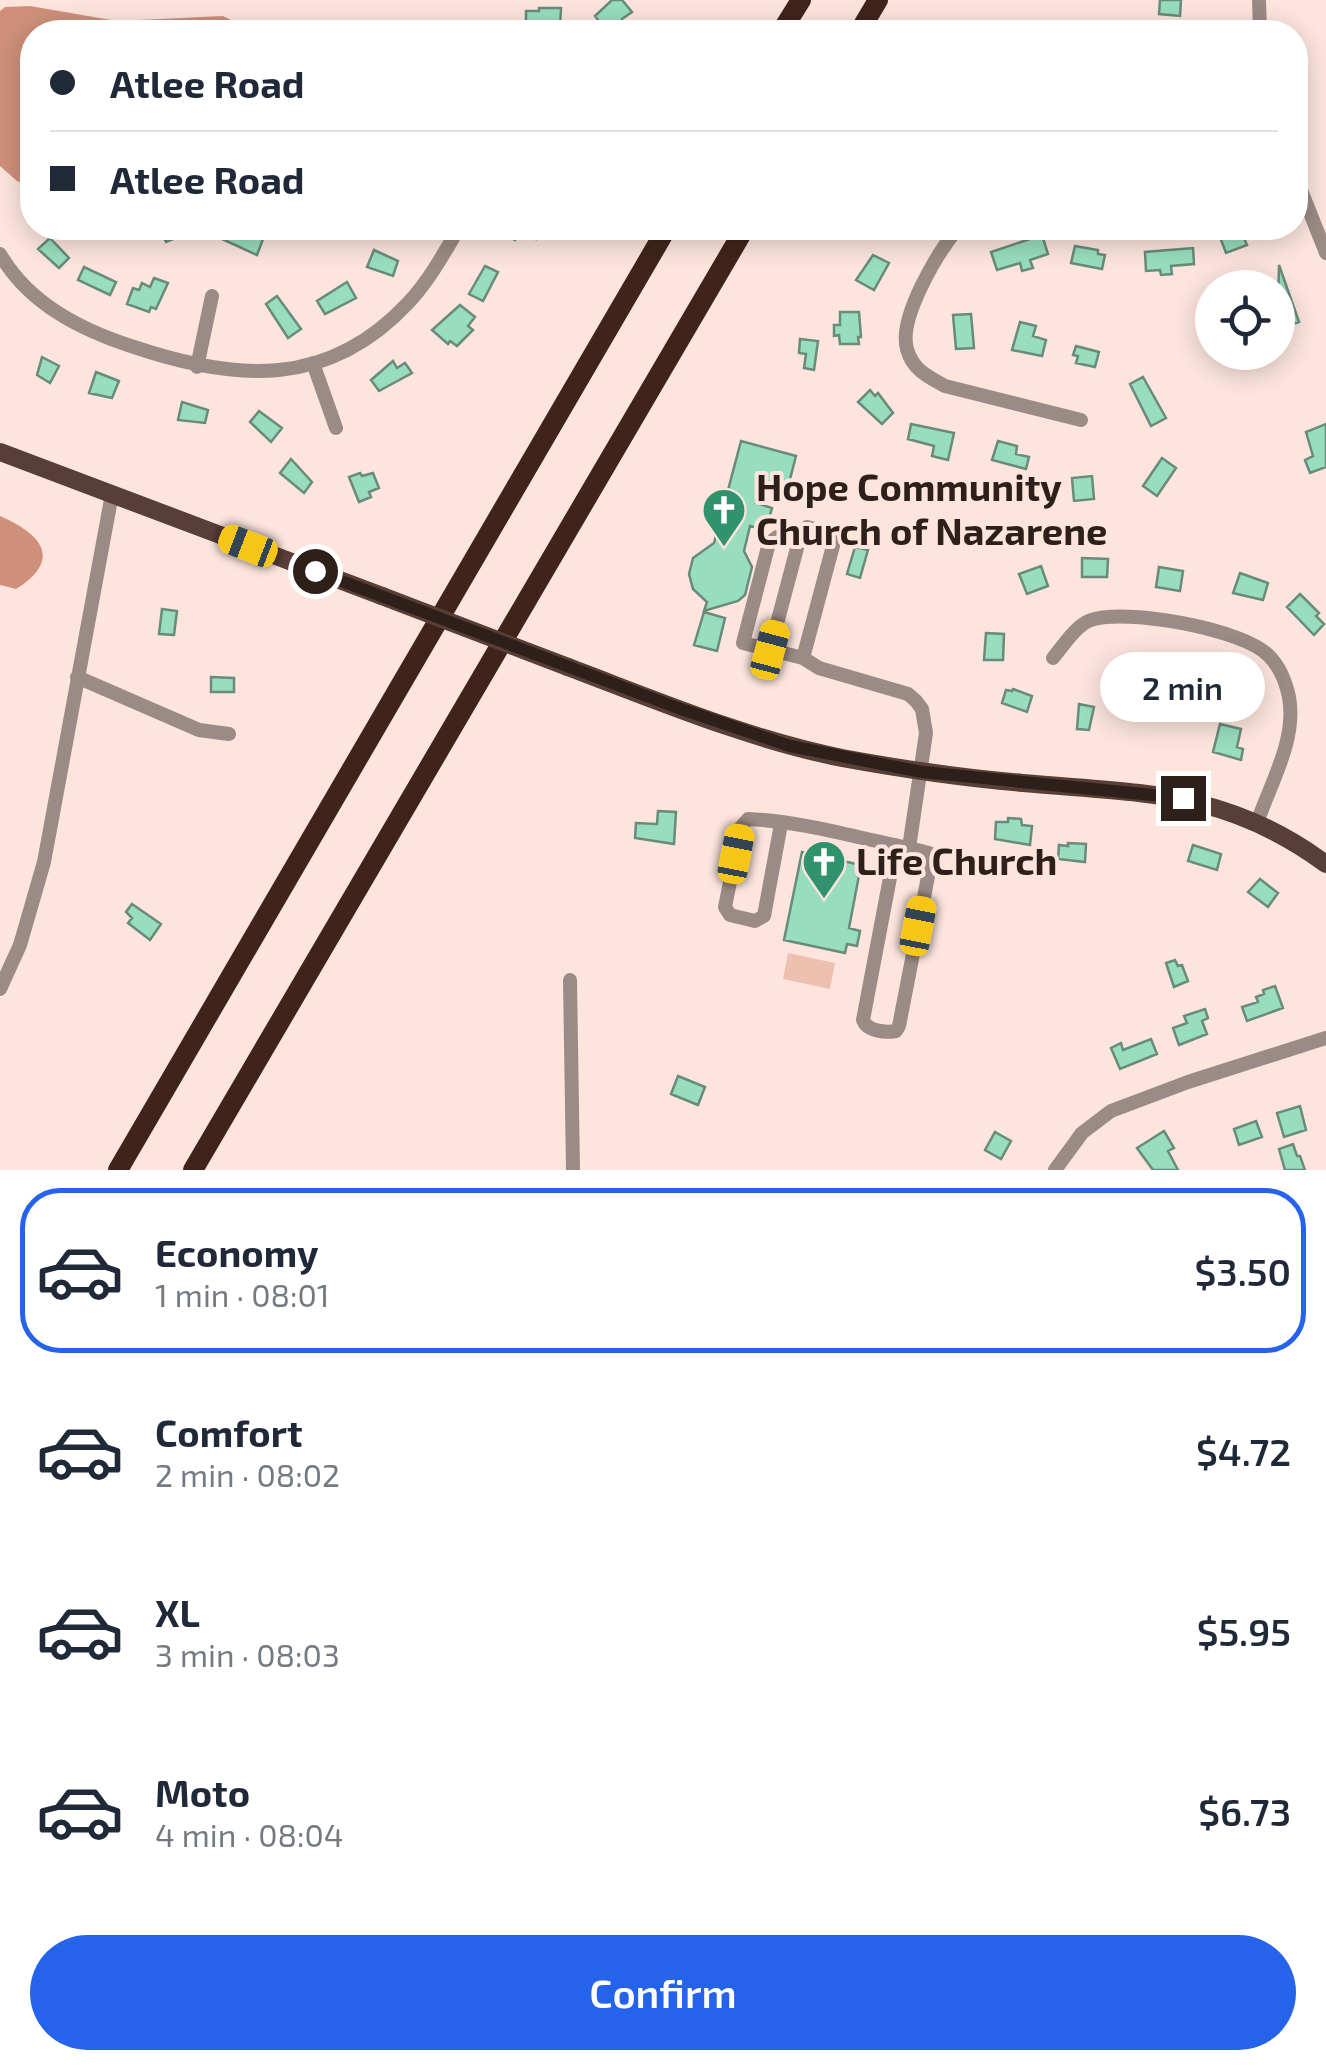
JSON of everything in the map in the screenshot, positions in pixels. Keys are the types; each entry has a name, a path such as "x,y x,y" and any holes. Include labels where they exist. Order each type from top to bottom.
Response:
{"highway":[{"path":"118,1170 661,240"},
{"path":"193,1170 738,240"}],"main road":[{"path":"0,452 568,667 790,746 922,772 1183,798 1223,808 1257,823 1326,864"}],"street":[{"path":"1308,208 1326,253"},
{"path":"2,263 29,292 68,319 122,343 197,367 270,371 313,362 351,347 392,318 426,282 447,240"},
{"path":"950,240 906,324 905,339 911,360 925,376 946,386 1081,420"},
{"path":"197,367 212,296"},
{"path":"313,362 336,428"},
{"path":"0,988 35,901 112,494"},
{"path":"770,650 799,542 807,527 832,534 834,542 803,658"},
{"path":"781,824 762,919 730,915 725,906 741,827 748,819 781,824 902,847 928,853 931,861 896,1032 869,1028 862,1020 902,847 922,772 926,733 922,710 908,694 819,668 803,658 742,643 769,543 777,536 799,542"},
{"path":"1053,658 1083,624 1102,618 1216,630 1270,656 1285,684 1291,718 1281,760 1257,823"},
{"path":"78,677 199,730 230,734"},
{"path":"570,980 573,1170"},
{"path":"1055,1170 1082,1133 1112,1111 1326,1038"}],"shaded area":[{"path":"30,6 111,20 20,20 20,182 0,166 0,11 5,7"},
{"path":"223,16 231,20 138,20"},
{"path":"0,516 26,530 41,547 40,567 16,589 0,585"},
{"path":"788,953 835,963 830,989 783,979"}],"building":[{"path":"612,0 622,0 632,12 623,20 598,20 595,16"},
{"path":"1160,0 1181,0 1180,16 1159,14"},
{"path":"561,8 560,20 526,20 526,11"},
{"path":"52,240 69,258 59,268 38,249"},
{"path":"224,240 263,240 257,255"},
{"path":"1027,240 1044,240 1048,254 1030,260 1033,268 1022,271 1020,263 997,270 991,252"},
{"path":"1221,240 1245,240 1247,245 1226,253"},
{"path":"1075,246 1105,255 1102,269 1071,263"},
{"path":"1193,248 1194,264 1171,266 1172,274 1146,271 1145,252"},
{"path":"374,250 398,261 393,276 367,267"},
{"path":"873,255 889,263 874,290 856,280"},
{"path":"485,266 498,272 483,301 469,294"},
{"path":"84,267 116,282 110,295 78,280"},
{"path":"154,278 168,283 156,309 151,307 149,312 127,304 133,288 139,290 142,283 150,287"},
{"path":"347,282 356,298 325,314 317,301"},
{"path":"277,296 301,329 288,338 266,304"},
{"path":"460,305 475,317 468,326 473,330 457,346 450,341 448,344 432,330"},
{"path":"840,312 859,312 859,344 840,344 839,335 834,336 834,325 840,325"},
{"path":"971,314 974,348 956,349 953,315"},
{"path":"1020,322 1036,326 1033,336 1046,340 1042,356 1012,350"},
{"path":"800,339 818,341 814,370 804,368 806,354 799,353"},
{"path":"1076,346 1099,352 1095,367 1076,363"},
{"path":"42,357 59,366 50,383 37,375"},
{"path":"393,361 397,368 405,363 412,373 379,391 371,380"},
{"path":"96,372 119,381 112,398 89,393"},
{"path":"1143,377 1166,418 1151,426 1130,384"},
{"path":"870,390 875,396 878,393 893,413 882,424 858,402"},
{"path":"182,402 208,410 205,423 178,420"},
{"path":"259,411 282,428 271,442 250,422"},
{"path":"911,424 954,433 948,460 932,456 934,446 908,439"},
{"path":"1326,424 1326,467 1310,473 1305,460 1313,456 1306,432"},
{"name":"Hope Community Church of Nazarene","path":"741,441 796,456 788,487 762,480 756,503 772,508 766,530 750,526 744,551 752,567 745,595 738,601 704,611 707,602 693,589 689,574 693,558 714,543"},
{"path":"998,441 1017,446 1016,454 1029,457 1026,469 992,460"},
{"path":"1162,458 1176,468 1157,496 1143,486"},
{"path":"291,459 312,482 304,493 280,473"},
{"path":"373,473 379,488 359,502 349,477"},
{"path":"1092,476 1094,499 1074,501 1072,478"},
{"path":"855,547 868,550 860,578 847,574"},
{"path":"1082,558 1108,559 1107,577 1082,577"},
{"path":"1041,566 1048,586 1027,594 1019,574"},
{"path":"1159,567 1183,571 1180,591 1156,587"},
{"path":"1240,573 1268,583 1263,600 1233,593"},
{"path":"1300,594 1324,624 1314,635 1287,607"},
{"path":"162,609 177,611 174,635 159,634"},
{"path":"704,612 725,618 717,651 694,645"},
{"path":"986,633 1004,634 1003,660 984,660"},
{"path":"211,677 234,678 234,692 211,692"},
{"path":"1229,677 1249,700 1230,715 1220,699 1225,696 1217,684"},
{"path":"1006,690 1032,696 1027,712 1002,703"},
{"path":"1079,704 1094,707 1089,730 1077,729"},
{"path":"1220,724 1241,729 1237,747 1243,749 1241,760 1213,752"},
{"path":"658,811 676,812 674,844 635,838 636,823 657,824"},
{"path":"1008,818 1021,819 1022,825 1032,826 1030,845 995,839 996,822 1008,822"},
{"path":"1086,844 1085,862 1058,859 1059,845"},
{"path":"1193,845 1221,854 1217,870 1188,861"},
{"name":"Life Church","path":"802,852 861,865 849,928 860,931 857,946 847,944 845,953 784,940"},
{"path":"1260,879 1278,893 1268,907 1248,892"},
{"path":"132,904 161,924 150,940 128,923 132,918 126,912"},
{"path":"1175,960 1178,966 1182,965 1188,981 1174,987 1166,963"},
{"path":"1275,986 1283,1008 1247,1021 1242,1007 1258,1002 1256,997 1264,994 1263,990"},
{"path":"1205,1009 1208,1018 1202,1021 1207,1034 1179,1045 1173,1028 1187,1023 1184,1016"},
{"path":"1151,1039 1157,1054 1120,1069 1111,1048 1121,1043 1123,1050"},
{"path":"678,1076 705,1087 698,1105 671,1094"},
{"path":"1300,1106 1306,1130 1284,1137 1277,1113"},
{"path":"1256,1121 1262,1137 1239,1145 1234,1129"},
{"path":"1164,1131 1174,1148 1168,1151 1178,1170 1153,1170 1137,1148"},
{"path":"995,1132 1011,1141 1001,1159 985,1150"},
{"path":"1293,1144 1305,1170 1285,1170 1279,1149"}],"place":[{"name":"Hope Community Church of Nazarene","path":"724,548"},
{"name":"Life Church","path":"824,900"}],"route":[{"path":"315,571 678,708 790,746 922,772 1183,798"}]}
